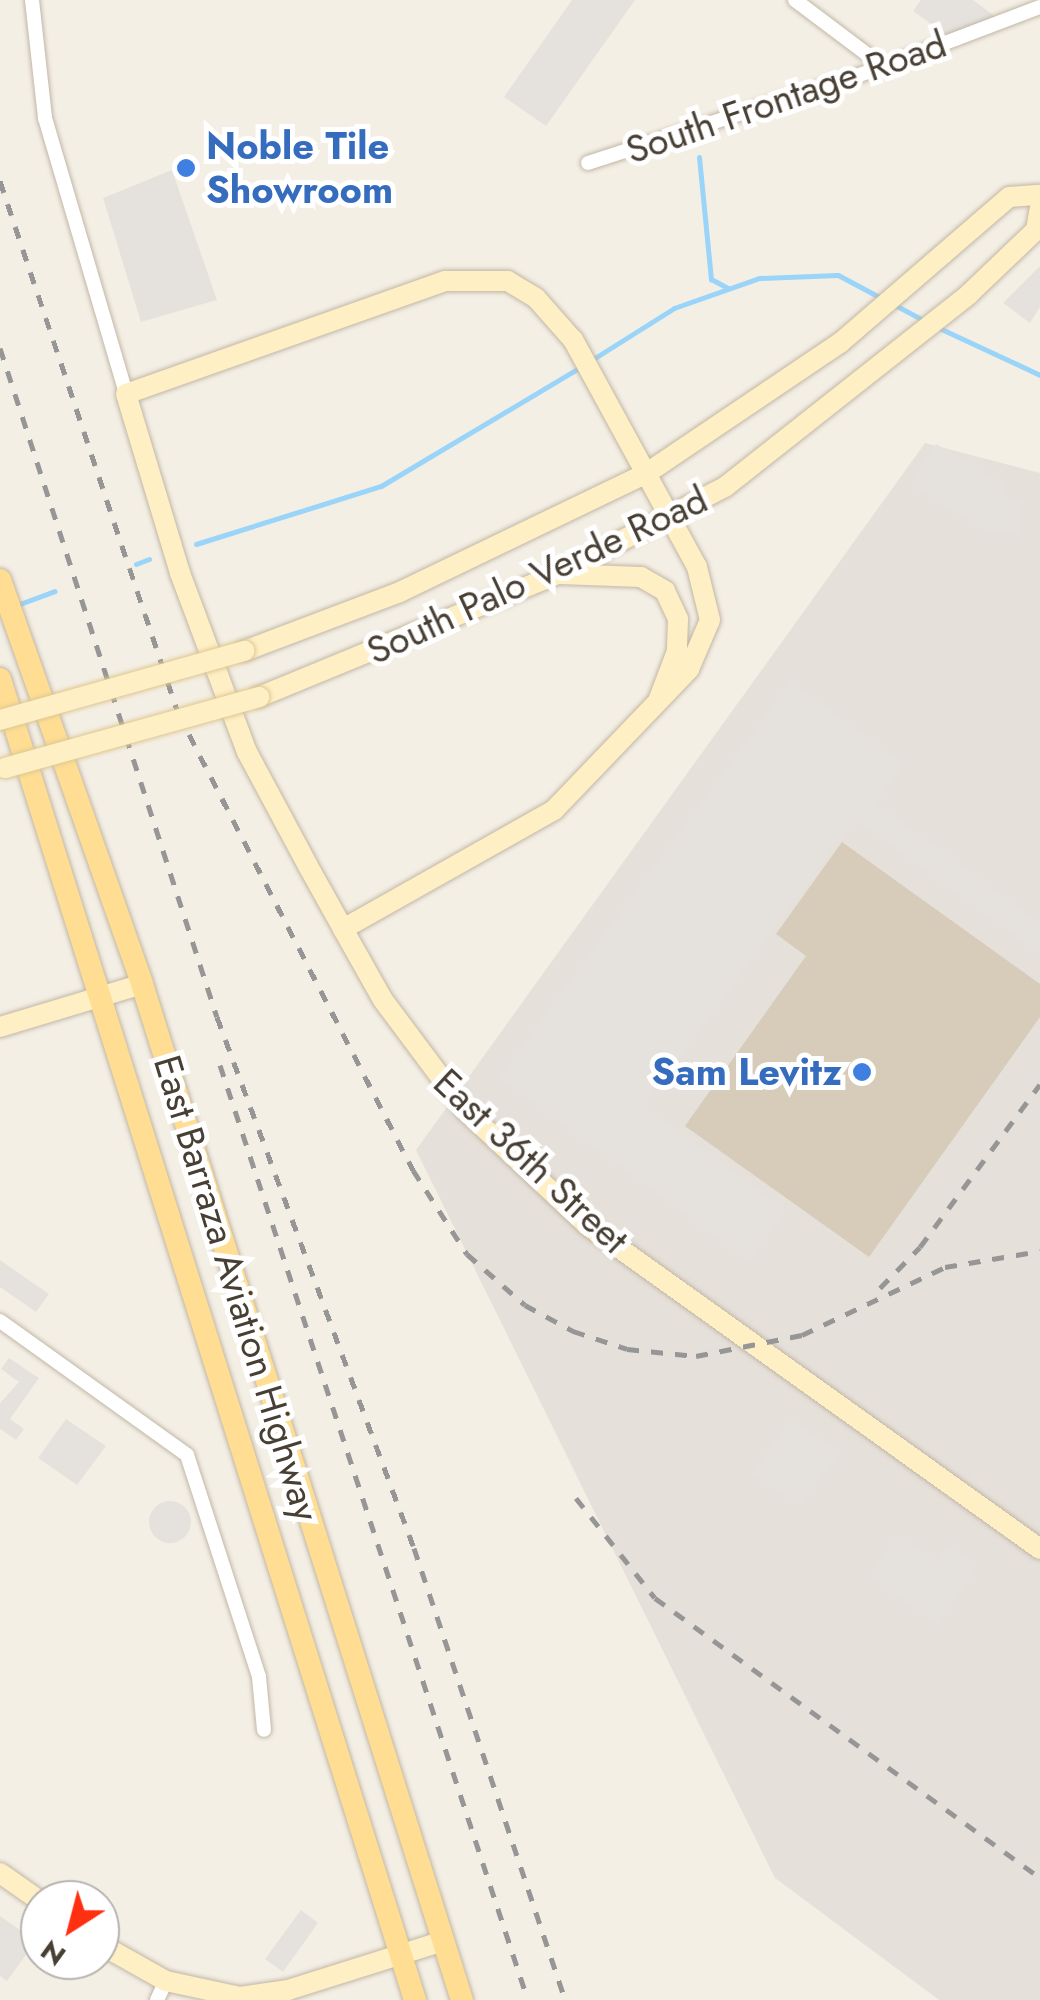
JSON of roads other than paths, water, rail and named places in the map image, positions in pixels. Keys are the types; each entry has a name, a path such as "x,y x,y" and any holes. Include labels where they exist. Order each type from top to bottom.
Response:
{"main road":[{"name":"South Palo Verde Road","path":"0,720 244,651 400,592 647,473 840,343 1009,197 1040,194"},
{"name":"South Palo Verde Road","path":"2,768 259,697 557,574 672,519 896,355 970,294 1036,230 1040,208"},
{"path":"126,394 444,281 478,277 508,281 536,298 573,340 697,568 710,620 689,669 589,780 529,828 344,929"},
{"name":"East 36th Street","path":"126,394 180,573 247,752 416,1050 465,1110 586,1225 1040,1548"},
{"path":"557,574 641,577 665,591 678,619 677,651 658,703"},
{"name":"East Barraza Aviation Highway","path":"0,580 27,642 142,984 462,2000"},
{"name":"East Barraza Aviation Highway","path":"0,679 416,2000"},
{"path":"0,1027 142,984"},
{"path":"120,1959 161,1990 240,1997 442,1941"}],"street":[{"path":"32,0 45,118 126,394"},
{"path":"794,0 884,66"},
{"name":"South Frontage Road","path":"588,163 884,66 1040,7"},
{"path":"0,1321 187,1454 259,1677 264,1730"}],"waterway":[{"path":"699,157 711,279 728,288"},
{"path":"590,361 674,308 759,278 838,275 883,299"},
{"path":"893,304 927,322"},
{"path":"937,327 1040,375"},
{"path":"196,544 381,486 581,367"},
{"path":"136,564 149,559"},
{"path":"17,605 55,591"}],"railway":[{"path":"0,181 178,713 413,1170 467,1254 525,1305 573,1331 627,1349 696,1356 802,1335 945,1267 1040,1251"},
{"path":"0,348 217,1017 414,1548 565,2000"},
{"path":"220,1065 528,2000"},
{"path":"880,1288 920,1247 1040,1084"},
{"path":"576,1498 655,1598 1040,1878"}],"place":[{"name":"Noble Tile Showroom","path":"186,168"},
{"name":"Sam Levitz","path":"862,1072"}]}
